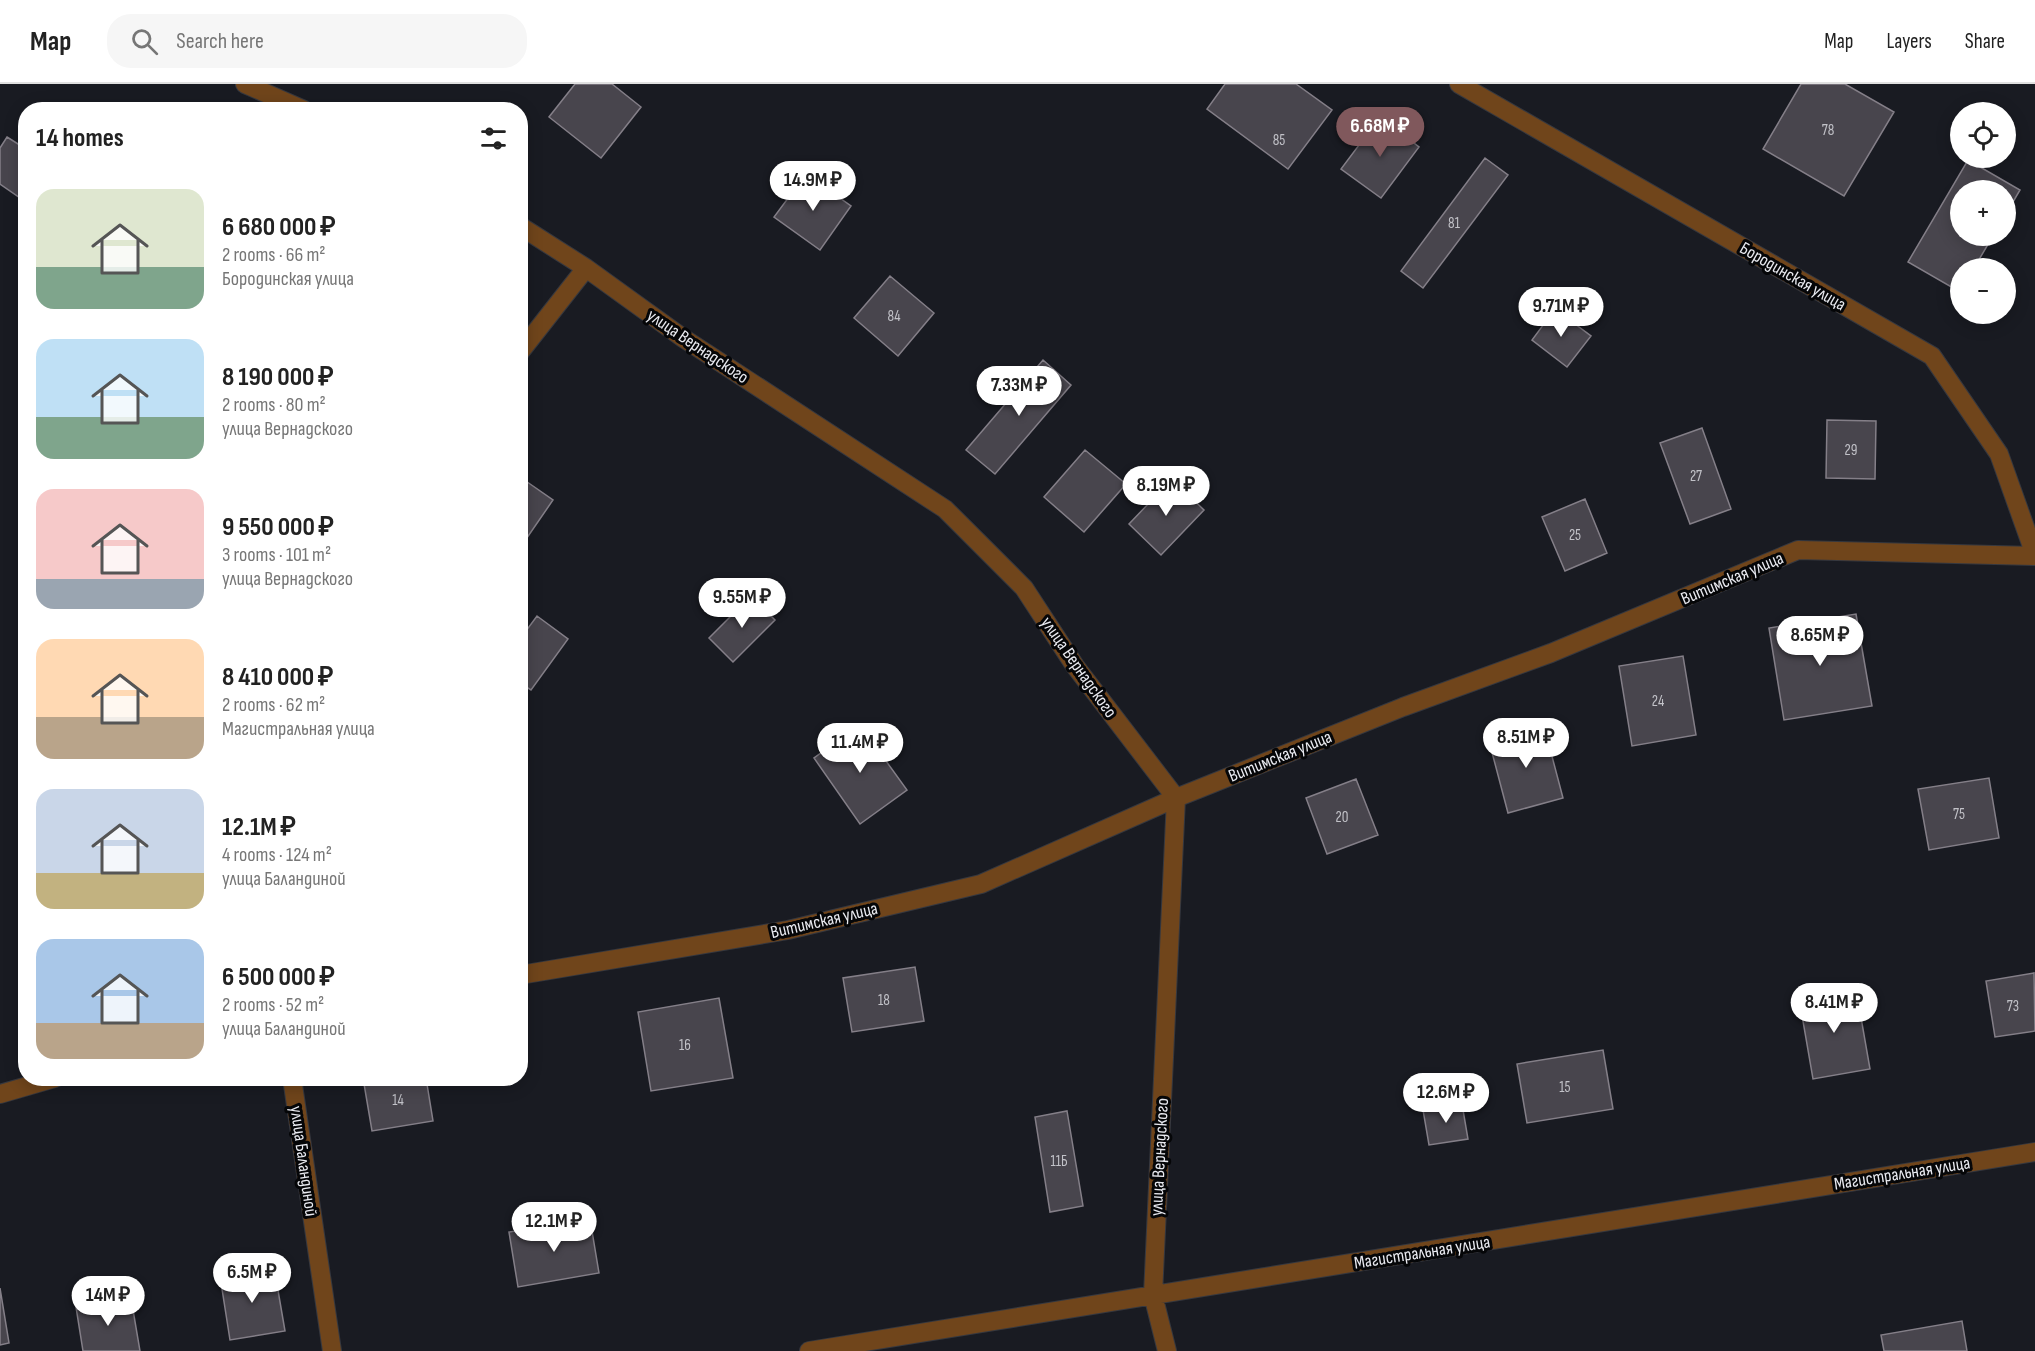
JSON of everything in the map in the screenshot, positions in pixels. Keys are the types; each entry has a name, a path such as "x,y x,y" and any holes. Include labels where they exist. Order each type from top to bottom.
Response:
{"street":[{"path":"245,84 286,102"},
{"name":"Бородинская улица","path":"1459,84 1932,356 1999,454 2035,555"},
{"name":"улица Вернадского","path":"528,231 586,268 683,338 945,509 1024,588 1075,666 1176,798 1153,1295 1167,1351"},
{"path":"528,342 586,268"},
{"name":"Витимская улица","path":"528,974 788,930 981,884 1176,798 1403,707 1551,653 1798,550 2035,555"},
{"path":"0,1094 28,1086"},
{"name":"улица Баландиной","path":"293,1086 332,1351"},
{"name":"Магистральная улица","path":"809,1351 2035,1152"}],"building":[{"path":"575,84 612,84 641,107 601,158 549,117"},
{"path":"1225,84 1296,84 1332,110 1288,169 1207,109"},
{"path":"1801,84 1845,84 1894,112 1844,196 1763,149"},
{"path":"1380,117 1419,147 1381,198 1341,169"},
{"path":"7,137 18,144 18,196 0,184 0,148"},
{"path":"1485,158 1508,175 1423,288 1401,271"},
{"path":"1963,168 1982,168 2003,180 1956,180"},
{"path":"806,174 851,206 820,250 774,217"},
{"path":"1950,191 1950,246 1987,246 1980,258 1950,258 1950,286 1908,262"},
{"path":"890,276 934,313 898,356 854,318"},
{"path":"1555,309 1591,336 1567,367 1532,340"},
{"path":"1043,360 1071,385 995,474 966,450"},
{"path":"1827,420 1876,421 1875,479 1826,478"},
{"path":"1702,428 1731,509 1690,524 1660,443"},
{"path":"1085,450 1126,484 1084,532 1044,497"},
{"path":"1172,479 1204,510 1161,555 1129,524"},
{"path":"528,483 553,500 528,536"},
{"path":"1585,499 1607,553 1565,571 1542,517"},
{"path":"751,596 775,620 733,662 709,638"},
{"path":"1856,614 1872,706 1784,720 1769,628"},
{"path":"537,616 568,639 531,690 528,688 528,628"},
{"path":"1683,656 1696,735 1632,746 1619,666"},
{"path":"860,725 907,790 860,824 814,758"},
{"path":"1544,726 1563,798 1508,813 1489,741"},
{"path":"1989,778 1999,838 1929,850 1918,789"},
{"path":"1356,779 1378,835 1327,854 1306,798"},
{"path":"915,967 924,1021 852,1032 843,978"},
{"path":"2034,973 2035,1031 1995,1037 1986,981"},
{"path":"1856,989 1870,1069 1813,1079 1799,998"},
{"path":"719,998 733,1078 651,1091 638,1012"},
{"path":"1603,1050 1613,1109 1527,1123 1517,1064"},
{"path":"364,1086 427,1086 433,1121 372,1131"},
{"path":"1462,1104 1468,1139 1429,1145 1423,1110"},
{"path":"1067,1111 1083,1206 1050,1212 1035,1117"},
{"path":"590,1219 599,1273 518,1287 509,1232"},
{"path":"274,1267 285,1331 230,1340 220,1276"},
{"path":"0,1288 9,1343 0,1345"},
{"path":"131,1298 140,1351 83,1351 76,1307"},
{"path":"1962,1321 1967,1351 1884,1351 1881,1335"}]}
